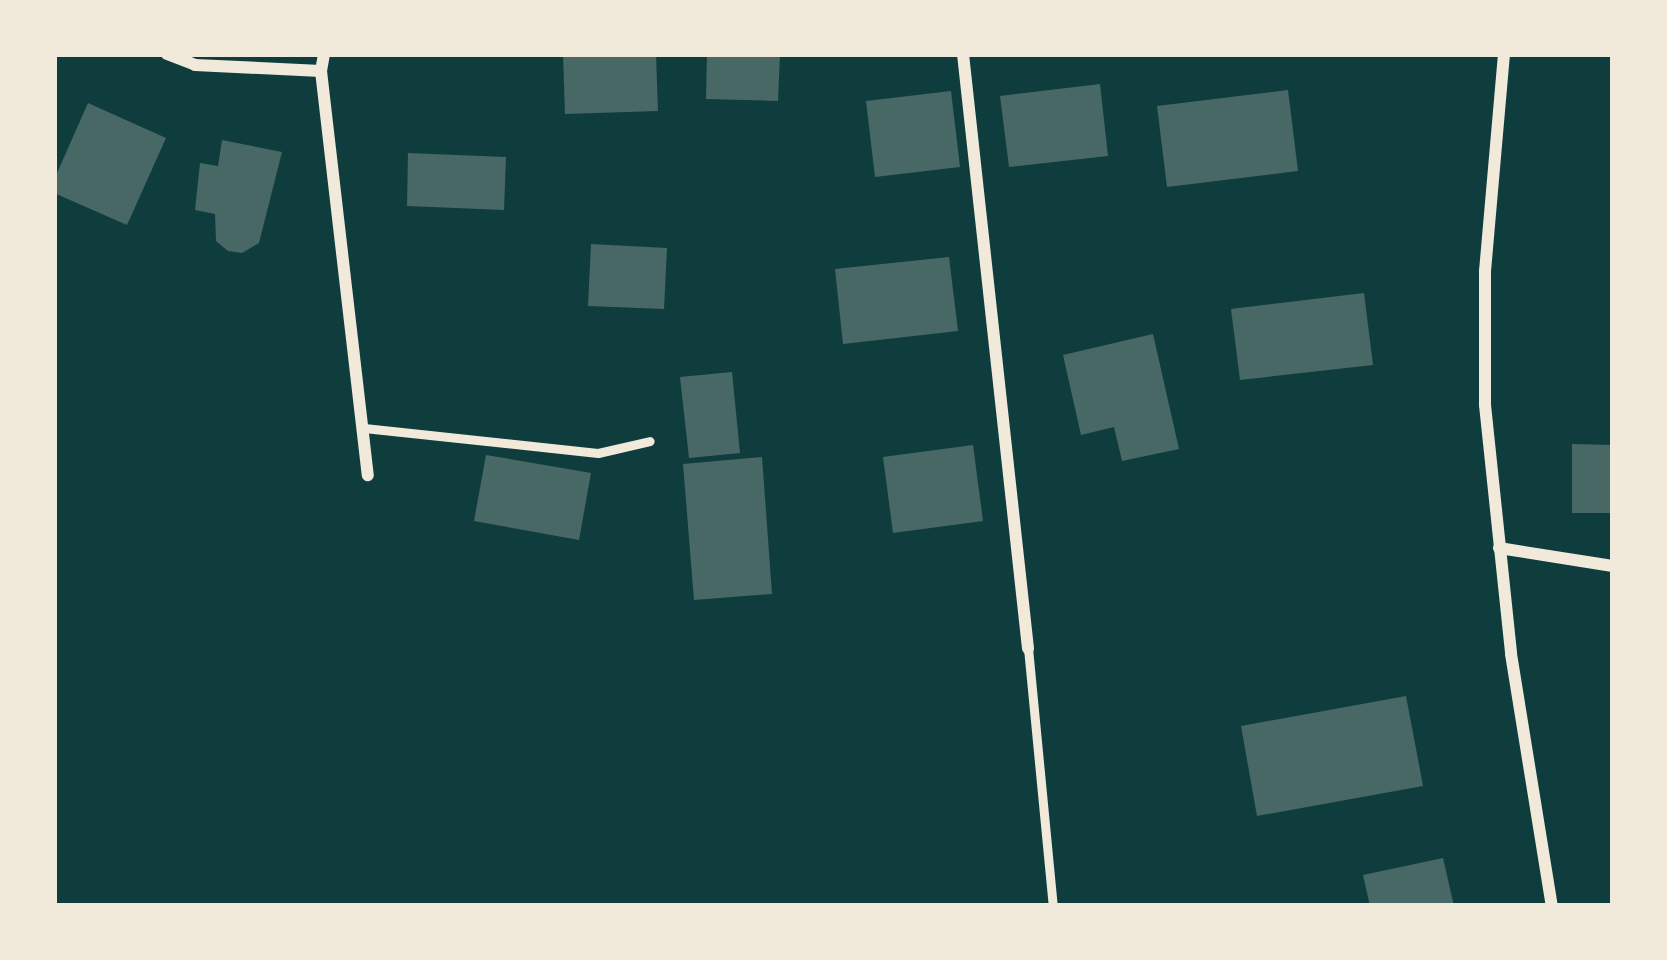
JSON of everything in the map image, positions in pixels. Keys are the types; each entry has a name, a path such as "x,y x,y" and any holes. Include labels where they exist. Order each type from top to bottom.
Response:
{"street":[{"path":"166,54 195,65 321,70"},
{"path":"324,54 321,70 368,476"},
{"path":"963,54 1028,648"},
{"path":"1504,54 1485,271 1485,405 1499,548 1552,906"},
{"path":"1499,548 1613,566"}],"lane":[{"path":"364,428 598,453 650,441"},
{"path":"1028,648 1053,906"}],"building":[{"path":"563,54 656,54 658,111 565,114"},
{"path":"707,54 780,54 778,101 706,99"},
{"path":"1100,84 1108,156 1009,167 1000,96"},
{"path":"1288,90 1298,171 1167,187 1157,106"},
{"path":"951,91 960,167 875,177 866,101"},
{"path":"88,103 166,138 127,225 54,193 54,180"},
{"path":"222,140 282,152 259,243 242,253 228,251 216,241 215,214 195,210 200,163 218,166"},
{"path":"408,153 506,157 504,210 407,206"},
{"path":"591,244 667,248 664,309 588,306"},
{"path":"949,257 958,331 843,344 835,269"},
{"path":"1364,293 1373,365 1240,380 1231,309"},
{"path":"1153,334 1179,449 1122,461 1114,427 1081,435 1063,355"},
{"path":"732,372 740,453 689,458 680,377"},
{"path":"1572,444 1613,445 1613,513 1572,513"},
{"path":"973,445 983,521 893,533 883,457"},
{"path":"486,455 591,473 579,540 474,521"},
{"path":"762,457 772,594 694,600 683,464"},
{"path":"1406,696 1423,786 1257,816 1241,726"},
{"path":"1443,858 1454,906 1370,906 1363,875"}]}
